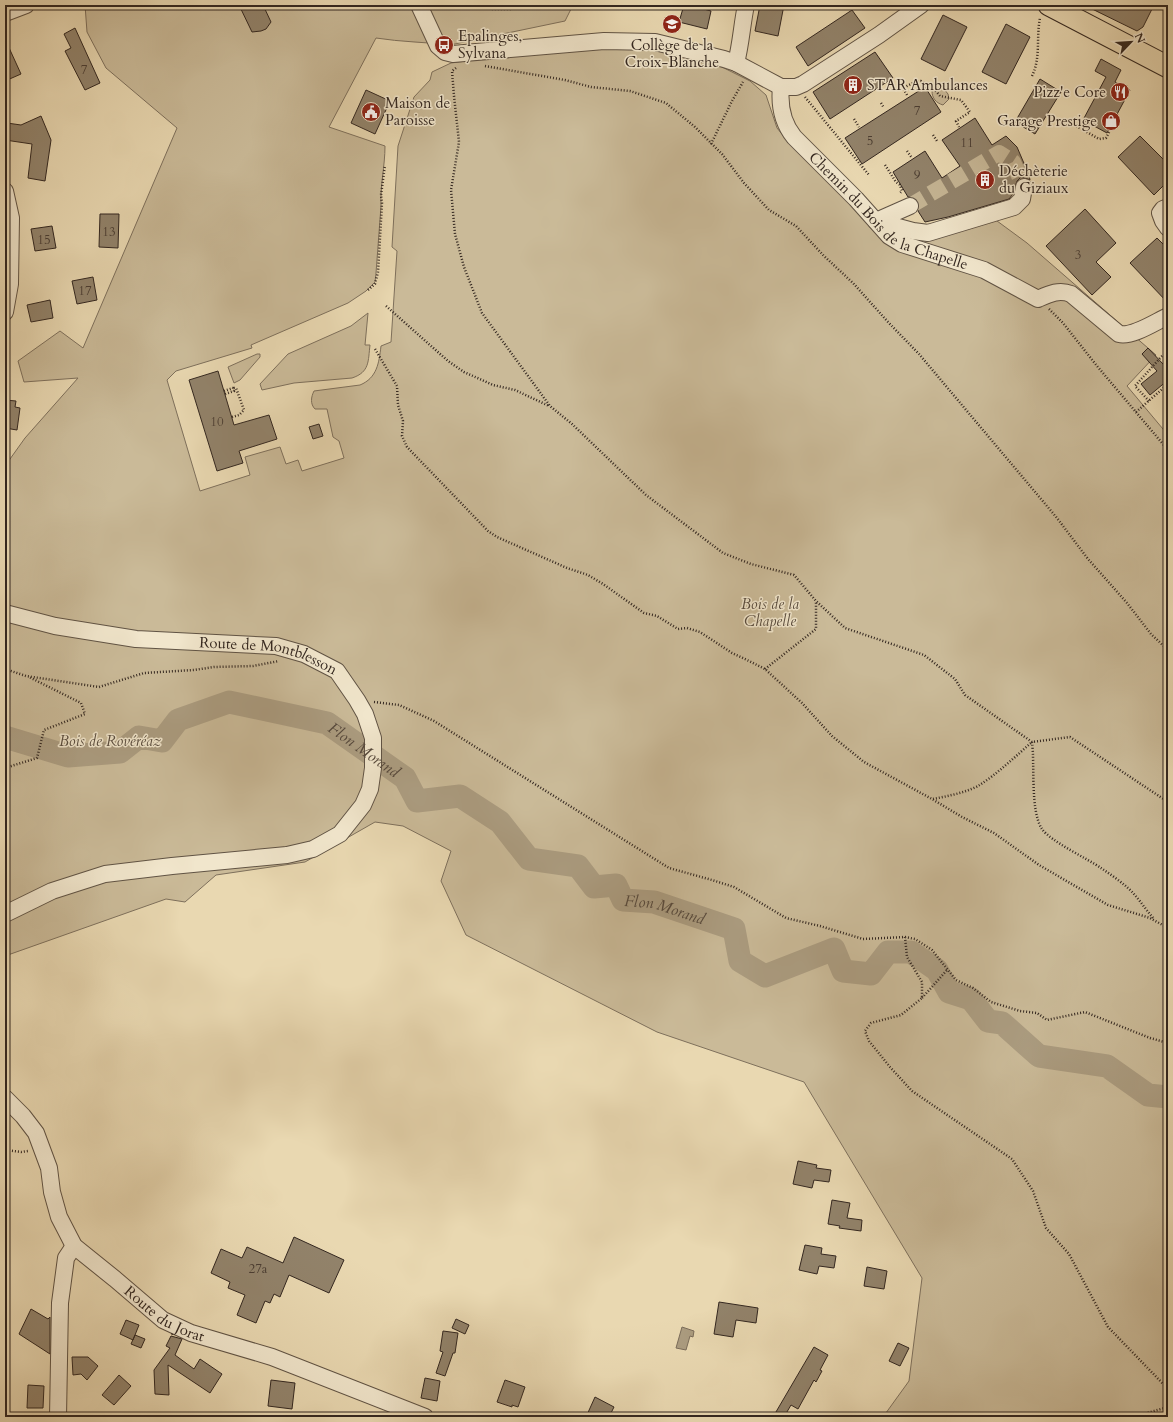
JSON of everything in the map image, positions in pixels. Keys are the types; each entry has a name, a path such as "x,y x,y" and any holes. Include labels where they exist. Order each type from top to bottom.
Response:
{"main road":[{"path":"1044,11 1168,67"}],"street":[{"path":"5,13 26,5"},
{"path":"419,5 438,46 445,52 453,54 604,41 655,42 730,61 781,87 789,88 803,84 879,35 921,5"},
{"path":"730,61 741,27 746,5"},
{"name":"Chemin du Bois de la Chapelle","path":"781,87 780,101 784,121 788,130 856,199 889,236 902,244 984,270 1038,299"},
{"path":"876,221 913,231 928,232 1014,207 1022,199 1024,187"},
{"path":"5,191 11,218 10,284 5,312"},
{"path":"876,221 910,206"},
{"path":"1168,207 1160,213 1168,228"},
{"path":"1038,299 1052,293 1065,292 1071,294 1113,331 1122,335 1148,326 1168,316"},
{"name":"Route de Montblesson","path":"5,613 55,626 136,639 276,646 304,654 337,671 358,700 365,714 373,738 373,768 370,789 363,806 340,834 313,850 287,856 172,866 105,874 52,891 5,914"},
{"name":"Route du Jorat","path":"5,1098 23,1116 36,1133 49,1168 52,1192 59,1217 74,1246 163,1320 192,1332 272,1357 425,1417"},
{"path":"58,1417 60,1302 66,1258 74,1246"}],"path":[{"path":"473,5 490,9 512,9 528,5"},
{"path":"490,9 491,5"},
{"path":"1032,76 1036,67 1038,29 1044,11"},
{"path":"479,64 565,80 592,87 630,91 666,103 722,154 769,210 796,226 824,256 853,283 919,354 1057,518 1088,559 1151,634 1168,650"},
{"path":"457,67 452,71 459,142 451,190 455,234 464,267 482,313 550,406 572,424 646,495 723,553 751,564 794,575 816,601 845,628 924,655 956,679 965,695 1032,742 1034,757 1034,797 1042,829 1051,837 1101,868 1128,888 1155,921"},
{"path":"907,95 903,88 915,82 921,81 935,90 940,96 961,100 970,112 956,121 959,126"},
{"path":"711,144 743,82 748,83"},
{"path":"802,93 869,175"},
{"path":"881,103 884,108"},
{"path":"1071,123 1099,139 1106,138 1117,118"},
{"path":"854,119 859,127"},
{"path":"933,135 937,141"},
{"path":"907,151 912,158"},
{"path":"368,290 375,284 378,272 382,203 381,196 385,165"},
{"path":"885,165 896,182 900,185 902,192 899,192"},
{"path":"1038,299 1063,323 1168,450"},
{"path":"386,306 448,362 464,372 492,385 515,390 550,406"},
{"path":"375,350 397,386 398,405 403,421 402,436 407,447 488,531 497,537 567,568 588,575 604,584 644,613 657,616 678,629 687,628 700,632 732,654 765,669 802,703 832,736 864,762 932,799 962,818 994,833 1039,865 1108,905 1155,921 1168,928"},
{"path":"1149,401 1135,386 1168,351"},
{"path":"1136,412 1168,384"},
{"path":"224,393 234,391 233,388 236,388 239,393 244,410 239,415 232,417"},
{"path":"765,669 816,629 816,601"},
{"path":"26,676 100,687 144,673 194,670 214,667 253,666 280,661"},
{"path":"5,669 26,676 80,703 85,714 44,730 36,758 5,768"},
{"path":"358,700 399,705 434,721 669,868 734,888 786,918 864,939 905,937 915,939 932,950 956,980 973,988 991,1002 1020,1011 1037,1013 1047,1020 1085,1012 1150,1038 1168,1043"},
{"path":"932,799 957,794 978,786 1032,742 1070,737 1168,802"},
{"path":"905,937 907,957 922,982 922,998"},
{"path":"948,969 922,998 901,1015 872,1023 865,1031 869,1041 912,1091 1012,1159 1033,1191 1046,1228 1069,1254 1108,1327 1168,1389"},
{"path":"6,1150 21,1152 30,1151"},
{"path":"1140,1417 1147,1413 1168,1407"}],"green space":[{"name":"Bois de la Chapelle","path":"85,5 573,5 565,21 450,45 376,38 329,127 385,146 375,282 366,291 348,303 251,345 252,348 176,371 167,380 200,491 250,475 245,457 280,447 286,464 298,460 302,471 344,458 339,441 333,437 327,409 315,409 312,403 312,396 314,391 360,385 366,382 374,374 378,364 381,346 391,342 397,251 392,247 398,146 414,97 430,80 432,72 451,63 542,51 619,48 658,50 716,64 750,81 766,95 777,128 790,144 916,243 993,218 1027,243 1156,355 1127,386 1168,435 1168,1417 883,1417 909,1381 922,1278 804,1082 657,1032 466,935 441,881 451,851 403,826 375,822 305,862 216,875 185,902 166,899 5,956 5,466 25,438 78,378 24,382 18,361 60,331 83,348 177,128 106,68 87,32"},
{"path":"936,88 944,89 948,94 949,99 943,105 936,102 933,96 932,91"},
{"path":"368,313 365,345 370,345 368,361 365,369 358,376 352,378 294,383 262,390 260,384 288,354 351,326"},
{"path":"260,354 260,357 240,380 234,383 228,367"}],"shaded area":[{"path":"682,1327 694,1331 693,1337 690,1336 686,1350 676,1348"}],"building":[{"path":"239,5 263,5 271,22 266,29 252,32"},
{"path":"684,5 711,11 707,29 679,22"},
{"path":"760,5 784,5 778,36 755,31"},
{"path":"1084,5 1154,5 1143,27 1137,31"},
{"path":"852,10 865,28 808,66 796,47"},
{"path":"943,15 967,27 945,71 921,59"},
{"path":"1006,24 1030,37 1006,84 982,72"},
{"path":"75,28 100,83 85,90 65,51 71,48 64,34"},
{"path":"5,39 21,74 5,81"},
{"name":"STAR Ambulances","path":"875,52 893,78 830,119 813,92"},
{"path":"1101,59 1121,70 1115,82 1130,90 1107,133 1083,120 1106,77 1095,71"},
{"path":"1040,79 1061,92 1035,134 1015,122"},
{"path":"925,87 941,112 862,164 845,138"},
{"name":"Maison de Paroisse","path":"366,90 390,101 375,134 351,123"},
{"path":"41,116 51,140 45,181 28,178 32,144 5,140 7,123 21,125"},
{"name":"Déchèterie du Giziaux","path":"975,118 992,145 1006,136 1017,147 1030,180 1020,178 1017,181 1013,194 1009,199 948,217 925,222 918,211 918,202 915,198 908,197 893,172 925,151 942,178 960,166 942,140"},
{"path":"1140,136 1168,164 1168,181 1154,195 1118,157"},
{"path":"1085,209 1116,243 1096,262 1111,277 1092,295 1046,246"},
{"path":"100,214 119,214 118,248 99,247"},
{"path":"52,226 56,248 35,251 31,229"},
{"path":"1157,238 1168,249 1168,303 1130,263"},
{"path":"93,277 97,300 77,304 72,281"},
{"path":"50,300 53,318 31,322 27,305"},
{"path":"1148,348 1163,364 1168,360 1168,380 1150,395 1141,384 1157,371 1142,354"},
{"path":"218,371 234,425 269,415 277,439 239,451 243,463 217,471 189,380"},
{"path":"5,400 16,401 15,407 20,408 17,430 5,428"},
{"path":"319,424 323,436 313,439 309,427"},
{"path":"798,1161 817,1165 816,1168 831,1170 829,1182 814,1180 812,1188 793,1184"},
{"path":"832,1200 850,1203 847,1218 862,1220 861,1231 839,1228 840,1226 828,1224"},
{"path":"294,1237 344,1260 329,1293 289,1275 280,1297 274,1294 270,1303 265,1301 256,1323 237,1315 245,1295 228,1288 230,1282 211,1273 221,1249 242,1258 247,1247 283,1263"},
{"path":"805,1245 822,1248 821,1254 836,1256 834,1268 819,1266 817,1274 799,1270"},
{"path":"867,1267 887,1271 884,1289 864,1286"},
{"path":"719,1302 758,1308 756,1323 736,1320 733,1337 714,1334"},
{"path":"31,1309 48,1319 50,1317 50,1354 19,1334"},
{"path":"456,1319 469,1325 465,1334 452,1328"},
{"path":"126,1320 139,1325 133,1340 120,1334"},
{"path":"443,1331 458,1333 455,1353 453,1353 445,1376 436,1373 443,1352 440,1351"},
{"path":"135,1335 145,1339 141,1348 131,1344"},
{"path":"171,1336 182,1339 175,1355 194,1369 200,1359 222,1374 210,1393 168,1365 169,1395 155,1394 154,1370 170,1348 166,1346"},
{"path":"898,1343 909,1348 900,1366 889,1361"},
{"path":"814,1347 828,1355 820,1370 822,1371 816,1382 814,1380 798,1409 791,1405 784,1417 773,1417"},
{"path":"72,1357 88,1357 98,1366 87,1380 81,1374 73,1375"},
{"path":"119,1375 131,1386 114,1405 102,1395"},
{"path":"425,1378 440,1381 437,1401 421,1398"},
{"path":"271,1380 295,1383 292,1409 268,1406"},
{"path":"505,1380 525,1387 518,1407 512,1405 512,1407 497,1402"},
{"path":"28,1385 44,1386 43,1408 27,1408"},
{"path":"595,1397 614,1407 609,1417 586,1417"}],"waterway":[{"name":"Flon Morand","path":"5,737 68,756 120,752 139,737 162,741 178,720 229,702 327,723 405,778 417,801 460,796 500,822 529,859 578,866 594,887 616,885 623,900 654,902 734,929 740,961 765,976 834,949 843,971 871,974 888,952 911,952 937,970 949,992 971,999 988,1021 1002,1023 1039,1056 1107,1066 1148,1095 1168,1097"}],"tunnel":[{"path":"910,206 999,153 1013,162 1024,187"}],"place":[{"name":"Collège de la Croix-Blanche","path":"672,24"},
{"name":"Epalinges, Sylvana","path":"444,45"},
{"name":"STAR Ambulances","path":"853,85"},
{"name":"Pizz'e Core","path":"1120,92"},
{"name":"Maison de Paroisse","path":"371,112"},
{"name":"Garage Prestige","path":"1111,121"},
{"name":"Déchèterie du Giziaux","path":"985,180"}],"park label":[{"name":"Bois de Rovéréaz","path":"110,741"}]}
